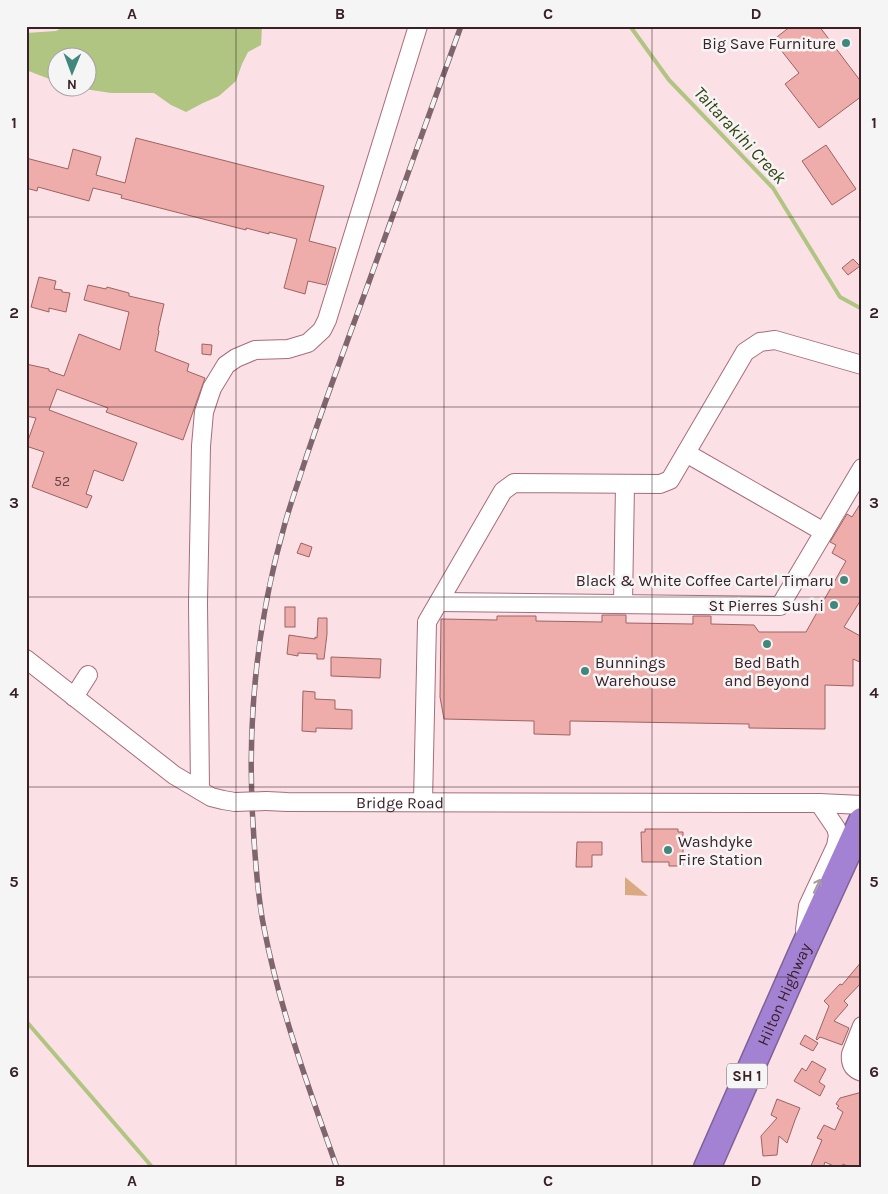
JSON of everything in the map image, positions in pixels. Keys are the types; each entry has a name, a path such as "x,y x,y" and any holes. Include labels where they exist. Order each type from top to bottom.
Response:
{"highway":[{"name":"Hilton Highway","path":"707,1168 862,821"}],"street":[{"path":"200,790 198,603 201,446 205,407 212,388 226,365 236,358 255,350 288,349 308,344 322,330 328,320 418,26"},
{"path":"423,802 427,622 504,491 514,483 660,484 670,480 745,352 760,342 775,340 862,366"},
{"path":"686,453 824,532"},
{"path":"439,602 780,606 862,468"},
{"path":"623,604 625,484"},
{"name":"Bridge Road","path":"26,660 174,775 211,797 235,802 819,802 862,804"},
{"path":"74,697 88,675"},
{"path":"803,950 808,906 836,846 838,835 836,828 819,802"},
{"path":"862,1026 850,1059 854,1068 862,1072"}],"shaded area":[{"path":"65,26 262,26 261,45 248,52 236,81 219,96 186,112 171,105 154,93 111,93 98,91 98,48 48,48 48,78 26,70 26,33 56,31"},
{"path":"625,877 648,896 625,895"}],"building":[{"path":"791,26 819,26 862,83 862,96 819,128 785,84 799,73 773,40"},
{"path":"136,138 324,186 309,241 336,248 326,285 308,281 305,294 284,288 297,239 269,232 269,234 246,228 246,230 121,198 122,195 93,188 89,201 38,187 37,191 26,188 26,158 68,169 73,149 101,157 96,175 125,183"},
{"path":"826,145 856,189 832,205 802,161"},
{"path":"853,259 860,266 848,275 842,268"},
{"path":"39,277 56,281 54,289 70,293 66,312 49,308 49,312 31,307"},
{"path":"88,285 106,289 107,287 129,293 129,296 164,304 155,351 189,364 187,371 205,378 183,440 106,412 108,408 57,389 49,410 137,443 123,481 94,470 86,494 92,496 87,508 32,487 44,452 26,446 36,418 26,416 26,364 49,369 49,371 64,376 79,334 120,350 129,312 84,300"},
{"path":"202,344 212,345 211,355 202,354"},
{"path":"862,501 862,598 844,627 862,637 862,663 853,659 853,686 825,685 825,729 749,728 749,724 570,721 570,735 534,734 534,721 444,719 440,697 441,619 497,620 497,616 536,616 536,621 602,622 602,615 626,615 626,623 693,624 693,616 711,616 711,624 754,625 759,632 806,632 846,561 832,553 836,545 830,542 847,514 852,517"},
{"path":"301,543 312,547 309,557 297,553"},
{"path":"285,607 295,607 295,627 285,627"},
{"path":"318,618 327,618 324,659 317,659 317,654 298,653 298,656 287,654 289,635 317,638"},
{"path":"331,657 381,659 380,678 331,676"},
{"path":"303,691 315,692 315,699 335,700 335,709 352,710 352,729 316,728 316,732 302,731"},
{"path":"645,829 678,829 678,832 683,832 683,866 669,866 669,862 642,862 641,832 645,832"},
{"path":"577,842 602,842 602,855 592,855 592,867 576,867"},
{"path":"862,961 862,982 844,1001 848,1005 834,1021 849,1028 842,1045 820,1037 817,1040 829,1006 824,1001 840,984 842,985"},
{"path":"805,1035 818,1043 813,1051 800,1044"},
{"path":"812,1061 826,1069 819,1082 825,1086 820,1096 794,1081 802,1068 806,1071"},
{"path":"862,1092 862,1162 859,1168 851,1168 843,1164 841,1168 838,1168 825,1162 823,1168 810,1168 822,1140 817,1138 824,1125 835,1130 843,1112 837,1108 839,1106 836,1104 840,1098"},
{"path":"777,1099 800,1108 787,1143 779,1136 777,1155 763,1156 761,1136 777,1118 771,1115"}],"waterway":[{"name":"Taitarakihi Creek","path":"630,26 669,80 773,188 840,297 862,309"},
{"path":"26,1021 153,1168"}],"railway":[{"path":"337,1168 306,1079 278,989 262,917 256,873 252,800 252,721 255,682 266,604 274,565 290,506 325,402 461,26"}],"place":[{"name":"Big Save Furniture","path":"846,43"},
{"name":"Black & White Coffee Cartel Timaru","path":"844,580"},
{"name":"St Pierres Sushi","path":"834,605"},
{"name":"Bed Bath and Beyond","path":"767,644"},
{"name":"Bunnings Warehouse","path":"585,671"},
{"name":"Washdyke Fire Station","path":"668,850"}]}
